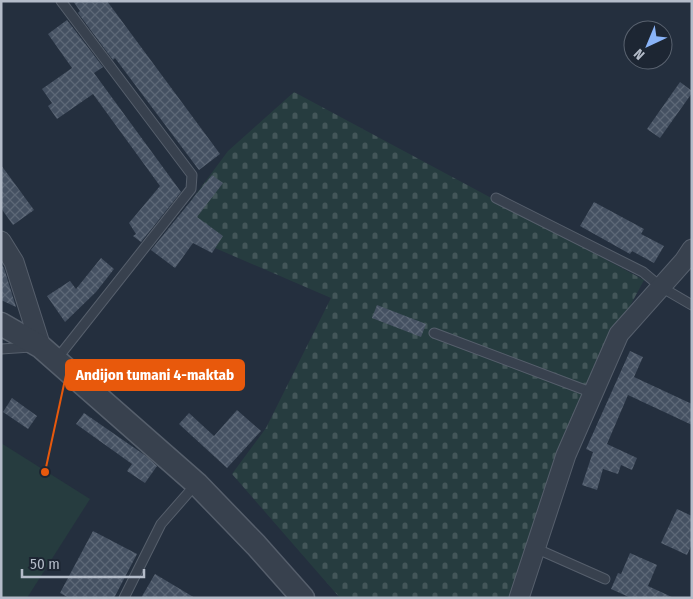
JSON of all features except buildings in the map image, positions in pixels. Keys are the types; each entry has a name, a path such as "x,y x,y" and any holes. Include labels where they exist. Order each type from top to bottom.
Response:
{"street":[{"path":"1,241 14,262 48,354"},
{"path":"519,598 566,455 619,334 684,261 692,249"},
{"path":"1,324 48,354 196,484 256,545 303,598"}],"lane":[{"path":"1,349 48,354 191,189 192,176 61,1"},
{"path":"496,198 643,272 661,287 692,305"},
{"path":"434,333 593,394"},
{"path":"124,598 161,524 196,484"},
{"path":"535,548 605,578"}],"green space":[{"path":"294,92 644,280 578,403 514,598 340,598 232,474 266,428 331,298 215,248 173,225 228,151"},
{"path":"1,443 90,499 27,598 1,598"}],"place":[{"name":"Andijon tumani 4-maktab","path":"45,472"}]}
